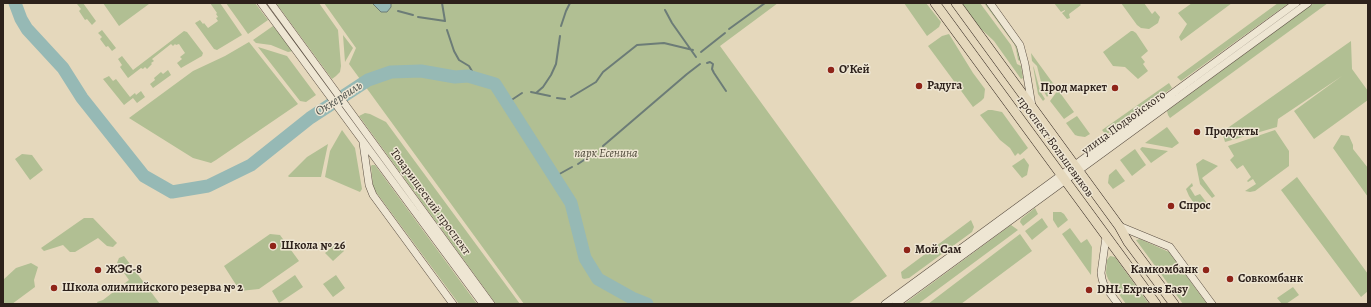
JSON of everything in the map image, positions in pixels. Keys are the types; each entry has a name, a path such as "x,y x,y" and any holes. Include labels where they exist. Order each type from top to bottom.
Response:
{"main road":[{"name":"проспект Большевиков","path":"935,3 1156,304"},
{"name":"проспект Большевиков","path":"956,3 1119,226 1128,242 1174,304"}],"street":[{"path":"261,3 348,115"},
{"path":"271,3 329,90"},
{"path":"990,3 1020,45 1025,64 1032,107"},
{"name":"улица Подвойского","path":"896,304 1296,3"},
{"name":"улица Подвойского","path":"1076,168 1308,3"},
{"name":"Товарищеский проспект","path":"348,115 363,141 483,304"},
{"name":"Товарищеский проспект","path":"348,115 491,304"},
{"path":"363,141 369,185 373,195 453,304"},
{"name":"улица Подвойского","path":"885,304 1063,178"},
{"path":"1119,226 1170,247 1212,304"},
{"path":"1106,237 1101,273 1102,279 1104,285 1118,304"}],"green space":[{"path":"83,3 96,21 92,25 87,19 85,20 79,11 81,9 77,4"},
{"path":"103,3 149,3 149,4 119,26"},
{"path":"210,3 220,3 242,35 217,50 214,49 195,23 200,20 208,28 218,21 216,18 218,17 216,14 217,13"},
{"path":"226,3 255,3 268,20 248,34"},
{"path":"276,3 319,3 338,30 341,66 340,72 336,76 332,79"},
{"name":"парк Есенина","path":"324,3 778,3 720,46 887,276 848,304 524,304 349,64 356,48"},
{"path":"904,3 926,3 941,22 939,27 927,36"},
{"path":"962,3 980,3 1011,45 1017,64 1021,66 1023,78 1021,79 994,41 980,28"},
{"path":"984,3 986,3 1015,44 1021,62 1018,60 1014,44"},
{"path":"1054,3 1079,3 1081,5 1069,14 1070,18 1067,19 1062,13 1065,10 1061,12"},
{"path":"1121,3 1144,3 1152,14 1155,11 1160,17 1158,23 1149,29 1141,28 1137,25"},
{"path":"1192,3 1232,3 1181,41 1179,37 1187,24 1178,13"},
{"path":"1278,3 1289,3 1181,81 1177,77"},
{"path":"1314,3 1328,3 1170,118 1167,111"},
{"path":"273,26 293,51 288,52 271,45 256,43 253,40"},
{"path":"102,30 116,48 112,51 108,46 106,47 100,39 102,37 98,33"},
{"path":"184,31 187,32 203,53 202,56 181,68 177,63 182,59 180,57 185,53 179,44 175,44 173,46 171,44 152,59 154,61 147,69 145,67 143,69 141,68 128,78 120,67 122,65 118,59 122,56 133,70"},
{"path":"1131,31 1136,33 1148,51 1141,57 1145,62 1143,64 1148,71 1138,79 1125,67 1113,66 1103,52"},
{"path":"949,34 973,73 985,89 984,98 973,107 928,46 942,36"},
{"path":"343,35 353,48 345,62"},
{"path":"1351,41 1352,69 1368,91 1368,100 1314,139 1294,111 1342,76 1278,119 1277,127 1225,142 1222,132"},
{"path":"249,42 298,104 216,160 211,163 193,158 129,118 193,71 225,56"},
{"path":"258,47 287,56 316,95 306,102 300,101"},
{"path":"1031,53 1055,86 1047,97 1043,90 1037,66 1032,61"},
{"path":"1033,66 1040,91 1045,99 1043,101 1038,94"},
{"path":"168,70 171,75 153,88 150,84 155,80 154,78 161,72 163,74"},
{"path":"109,76 113,81 116,79 130,97 141,91 145,97 137,103 133,98 124,105 103,79"},
{"path":"1169,83 1172,88 1106,135 1102,130"},
{"path":"1058,90 1074,112 1064,119 1050,101"},
{"path":"988,110 1002,112 1028,148 1020,155 1018,153 1015,156 1010,148 1000,140 980,115"},
{"path":"365,113 386,122 520,304 496,304 359,116"},
{"path":"1077,116 1090,134 1085,137 1075,135 1066,123"},
{"path":"1167,127 1179,143 1172,148 1145,143"},
{"path":"342,130 355,148 362,189 360,192 325,177 330,151"},
{"path":"1275,130 1289,151 1289,166 1255,191 1245,191 1256,184 1253,179 1248,182 1247,181 1251,177 1243,165 1237,169 1230,160 1234,156 1228,146"},
{"path":"1341,135 1349,136 1353,149 1368,168 1368,197 1333,148"},
{"path":"328,144 321,177 288,176 307,157"},
{"path":"1142,147 1168,151 1151,163 1140,149"},
{"path":"1135,149 1146,165 1132,176 1120,160"},
{"path":"22,154 32,155 43,170 30,180 15,159"},
{"path":"1024,158 1029,165 1027,175 1022,178 1012,166"},
{"path":"1203,159 1218,166 1202,178 1215,196 1212,198 1200,184 1196,164"},
{"path":"372,165 375,165 477,304 459,304 376,192 373,187"},
{"path":"1116,169 1125,181 1113,189 1108,183 1109,175"},
{"path":"1297,177 1368,274 1368,291 1361,297 1281,190"},
{"path":"1192,183 1193,186 1190,188 1195,196 1200,194 1210,207 1198,209 1186,189"},
{"path":"1035,208 1038,214 1023,226 1020,222 1021,219"},
{"path":"1053,212 1061,212 1068,220 1058,228 1053,220"},
{"path":"84,218 93,218 117,243 113,247 107,246 98,238 75,252 70,252 63,245 44,251 41,248"},
{"path":"1042,218 1048,227 1032,240 1025,231"},
{"path":"971,220 974,227 972,232 909,278 902,278 901,272"},
{"path":"1011,225 1018,230 918,304 904,304"},
{"path":"1070,228 1081,243 1087,239 1092,247 1091,275 1062,234"},
{"path":"270,234 280,235 299,261 259,289 240,291 224,266"},
{"path":"1020,234 1032,251 961,304 928,304"},
{"path":"1140,239 1169,252 1207,304 1183,304 1136,240"},
{"path":"337,243 344,251 333,261 325,253"},
{"path":"124,256 160,304 98,304 97,302 103,300 129,280 117,263 119,258"},
{"path":"1110,256 1115,257 1149,304 1126,304 1108,279 1106,273 1107,260"},
{"path":"31,263 38,267 34,280 35,287 12,304 3,304 3,280 16,268"},
{"path":"295,275 303,287 279,303 272,291"},
{"path":"336,275 345,288 333,297 323,284"},
{"path":"1293,287 1299,295 1286,304 1282,304 1277,298"}],"water":[{"path":"372,3 391,3 391,7 387,12 381,12"}],"waterway":[{"name":"Оккервиль","path":"15,3 21,19 27,29 63,68 82,98 144,176 172,192 208,186 251,165 310,118 368,80 391,72 421,71 455,77 468,76 495,84 571,203 585,258 598,279 632,298 647,304"},
{"path":"418,17 445,21 442,3"},
{"path":"561,26 570,3"},
{"path":"729,29 765,3"},
{"path":"665,10 672,23 696,57"},
{"path":"398,11 413,15"},
{"path":"447,30 454,51 459,60 469,66 476,78"},
{"path":"701,52 725,33"},
{"path":"536,93 543,87 556,64 560,36"},
{"path":"571,97 596,82 603,72 637,45 664,43 693,50"},
{"path":"707,63 710,62 713,64 712,69 726,91"},
{"path":"603,146 700,64"},
{"path":"531,92 550,96"},
{"path":"507,103 522,93"},
{"path":"557,98 565,99"},
{"path":"578,164 596,152"},
{"path":"554,177 572,167"}],"place":[{"name":"О’Кей","path":"831,70"},
{"name":"Радуга","path":"919,86"},
{"name":"Прод маркет","path":"1115,88"},
{"name":"Продукты","path":"1197,132"},
{"name":"Спрос","path":"1171,206"},
{"name":"Школа № 26","path":"273,246"},
{"name":"Мой Сам","path":"907,250"},
{"name":"ЖЭС-8","path":"98,270"},
{"name":"Камкомбанк","path":"1206,270"},
{"name":"Совкомбанк","path":"1230,279"},
{"name":"Школа олимпийского резерва № 2","path":"54,288"},
{"name":"DHL Express Easy","path":"1089,290"}]}
